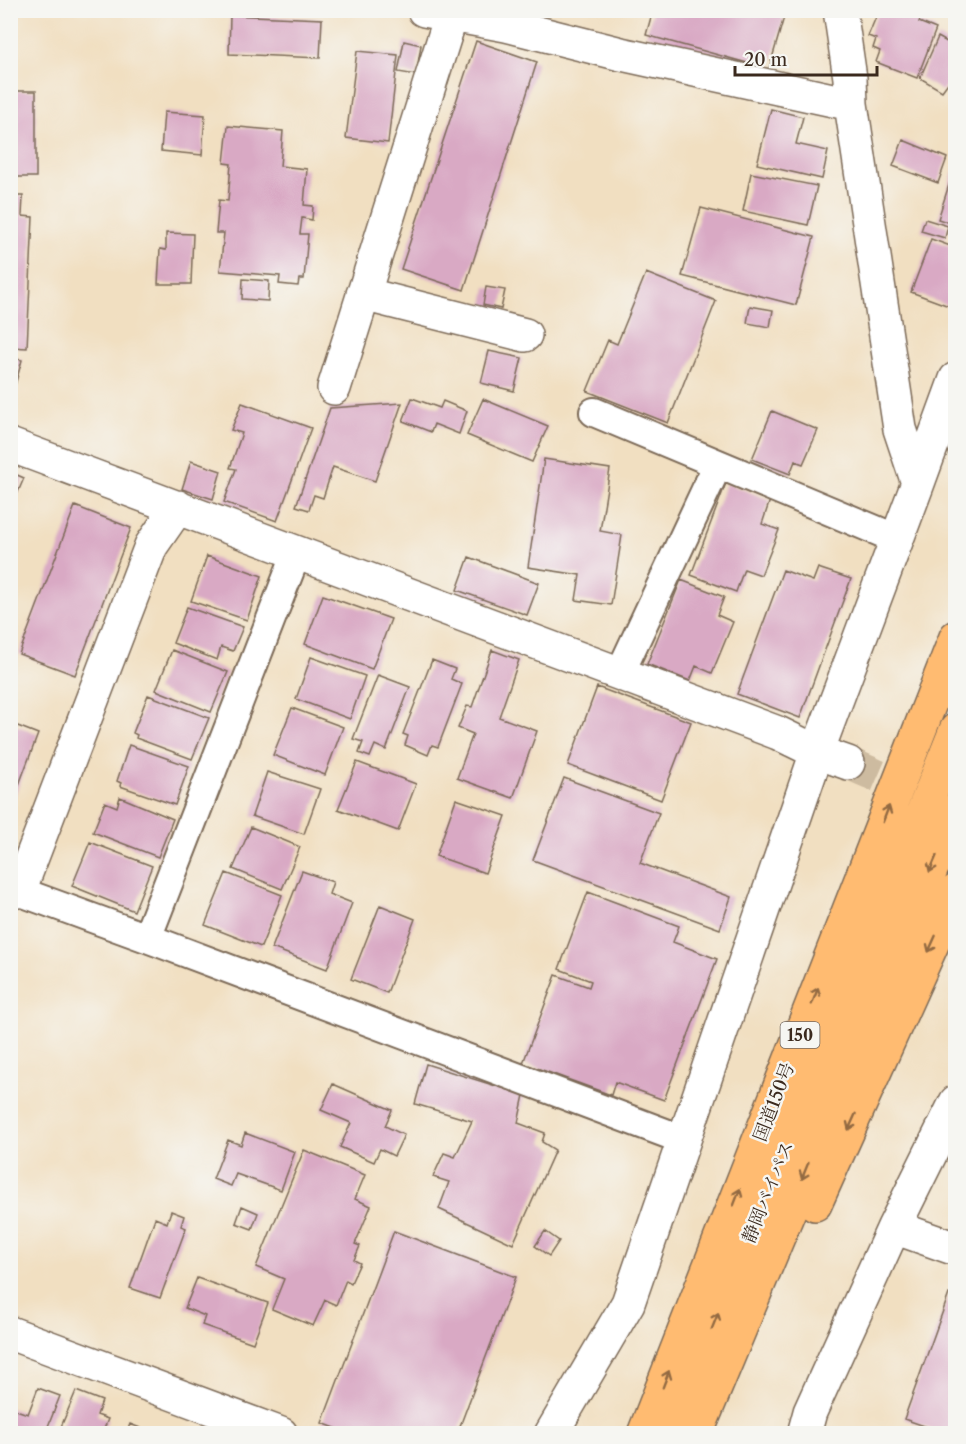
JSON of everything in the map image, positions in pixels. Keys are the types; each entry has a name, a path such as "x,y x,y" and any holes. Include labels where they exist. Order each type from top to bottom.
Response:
{"highway":[{"name":"国道150号","path":"644,1434 956,637"},
{"name":"150","path":"879,957 956,730"},
{"name":"150","path":"879,957 956,810"},
{"path":"712,1434 956,891"},
{"name":"静岡バイパス","path":"669,1434 879,957"},
{"name":"静岡バイパス","path":"696,1434 879,957"}],"street":[{"path":"840,10 850,78 851,104 900,429 918,483"},
{"path":"334,388 363,294 437,13 509,18 621,54 851,104"},
{"path":"363,294 525,335"},
{"path":"551,1434 628,1303 817,752 956,379"},
{"path":"10,445 778,733 817,752 848,763"},
{"path":"15,890 151,546 178,507"},
{"path":"804,1434 810,1412 894,1227 956,1102"},
{"path":"894,1227 956,1250"},
{"path":"10,1333 281,1434"}],"lane":[{"path":"594,412 897,539"},
{"path":"620,674 717,464"},
{"path":"147,938 297,552"},
{"path":"15,890 684,1140"}],"building":[{"path":"653,10 786,10 769,69 646,35"},
{"path":"879,10 922,10 924,11 919,22 936,29 917,78 876,62 880,51 873,48 876,39 868,36"},
{"path":"230,15 322,19 320,58 229,54"},
{"path":"938,37 956,47 956,72 942,91 920,78"},
{"path":"404,41 421,45 416,75 398,72"},
{"path":"476,41 537,62 464,290 401,269"},
{"path":"357,51 398,55 388,143 346,138"},
{"path":"14,60 14,91 36,91 36,177 10,177 10,61"},
{"path":"771,109 803,117 796,144 828,151 822,179 757,164"},
{"path":"164,112 205,115 202,155 161,151"},
{"path":"228,126 283,131 280,166 307,169 304,205 313,206 312,220 302,218 300,234 308,234 304,279 299,279 298,286 279,284 280,276 220,271 224,233 216,233 219,200 228,201 231,164 224,163"},
{"path":"903,140 947,158 938,183 893,166"},
{"path":"956,166 956,225 938,219"},
{"path":"751,173 817,186 808,225 743,211"},
{"path":"10,196 23,196 22,216 33,217 27,348 10,347"},
{"path":"701,208 814,237 796,305 682,276"},
{"path":"925,219 948,226 945,238 921,231"},
{"path":"166,233 193,234 191,284 158,284 160,249 166,250"},
{"path":"931,239 956,248 956,287 949,306 911,292"},
{"path":"646,273 716,301 668,423 587,391 608,340 617,344"},
{"path":"243,279 269,281 268,301 242,299"},
{"path":"486,287 505,290 501,309 483,305"},
{"path":"750,306 773,310 770,327 747,323"},
{"path":"489,351 522,358 514,391 481,383"},
{"path":"10,357 22,360 11,400 10,400"},
{"path":"412,398 440,408 443,401 467,411 459,434 434,424 431,432 403,421"},
{"path":"483,399 548,426 532,462 467,435"},
{"path":"242,403 311,428 277,521 224,502 236,469 230,468 242,433 231,430"},
{"path":"402,403 375,481 333,467 323,498 314,495 309,510 296,506 330,408"},
{"path":"772,411 818,430 803,464 795,461 790,474 752,459"},
{"path":"544,459 610,469 600,531 622,535 611,605 576,600 580,575 528,567"},
{"path":"191,461 221,471 213,499 182,489"},
{"path":"10,472 24,478 13,504 10,503"},
{"path":"726,483 770,500 762,524 779,530 761,575 744,569 736,592 691,575"},
{"path":"75,506 131,528 75,675 19,654"},
{"path":"207,556 262,576 247,620 191,601"},
{"path":"469,557 539,583 527,615 457,590"},
{"path":"818,568 851,579 800,718 737,694 783,570 813,581"},
{"path":"681,580 724,597 717,615 733,622 712,673 696,666 690,681 647,664"},
{"path":"323,595 391,619 372,669 305,644"},
{"path":"187,607 243,627 233,651 221,647 217,660 173,643"},
{"path":"172,650 228,672 211,712 156,690"},
{"path":"492,650 519,660 499,717 537,731 513,798 457,778 473,734 458,728 467,706 472,707"},
{"path":"311,657 365,676 350,719 296,699"},
{"path":"432,660 455,669 451,679 462,684 438,747 432,745 428,755 405,745 408,736 403,734"},
{"path":"378,675 410,687 386,750 375,745 370,757 359,753 363,742 353,739"},
{"path":"597,687 691,722 661,800 568,765"},
{"path":"148,695 209,718 192,759 136,738 137,735 133,733"},
{"path":"292,708 343,727 325,775 273,755"},
{"path":"10,723 38,734 11,806 10,806"},
{"path":"129,745 189,766 175,805 120,786 121,783 117,781"},
{"path":"357,762 416,784 398,831 338,809"},
{"path":"267,772 320,789 304,834 252,816"},
{"path":"564,778 659,813 640,863 731,897 720,929 533,860"},
{"path":"120,797 173,819 158,857 93,832 105,802 117,807"},
{"path":"456,799 506,816 485,873 436,856"},
{"path":"251,827 300,847 282,889 233,869"},
{"path":"90,842 152,866 134,911 72,886"},
{"path":"302,871 333,882 329,894 352,903 327,969 272,948"},
{"path":"226,873 282,895 261,947 205,925"},
{"path":"588,892 679,926 673,942 717,959 664,1100 615,1082 611,1095 523,1063 556,975 589,987 591,981 559,969"},
{"path":"380,905 415,919 387,993 351,979"},
{"path":"426,1064 524,1095 518,1123 545,1133 542,1142 555,1150 513,1244 439,1209 449,1182 433,1177 444,1153 455,1157 472,1121 415,1104"},
{"path":"333,1084 392,1110 385,1126 404,1135 394,1156 380,1149 374,1162 340,1147 351,1123 321,1110"},
{"path":"245,1133 295,1152 281,1190 236,1174 231,1186 213,1179 228,1140 241,1145"},
{"path":"304,1150 365,1175 355,1199 371,1206 355,1244 360,1246 354,1260 360,1263 351,1283 346,1280 336,1305 325,1300 313,1326 272,1309 284,1279 256,1267"},
{"path":"242,1206 258,1213 252,1229 236,1223"},
{"path":"171,1211 184,1216 181,1226 186,1228 160,1298 130,1288 155,1218 167,1223"},
{"path":"394,1231 516,1277 457,1434 424,1434 412,1429 410,1434 351,1434 322,1423"},
{"path":"545,1231 559,1241 549,1256 535,1246"},
{"path":"197,1278 268,1303 253,1343 202,1325 205,1316 185,1308"},
{"path":"949,1294 956,1296 956,1434 942,1434 942,1432 904,1419"},
{"path":"38,1388 60,1396 45,1434 10,1434 10,1408 28,1414"},
{"path":"76,1391 102,1401 97,1415 108,1419 102,1434 58,1434"},
{"path":"130,1424 153,1433 153,1434 126,1434"}],"tunnel":[{"path":"848,763 924,796"}]}
